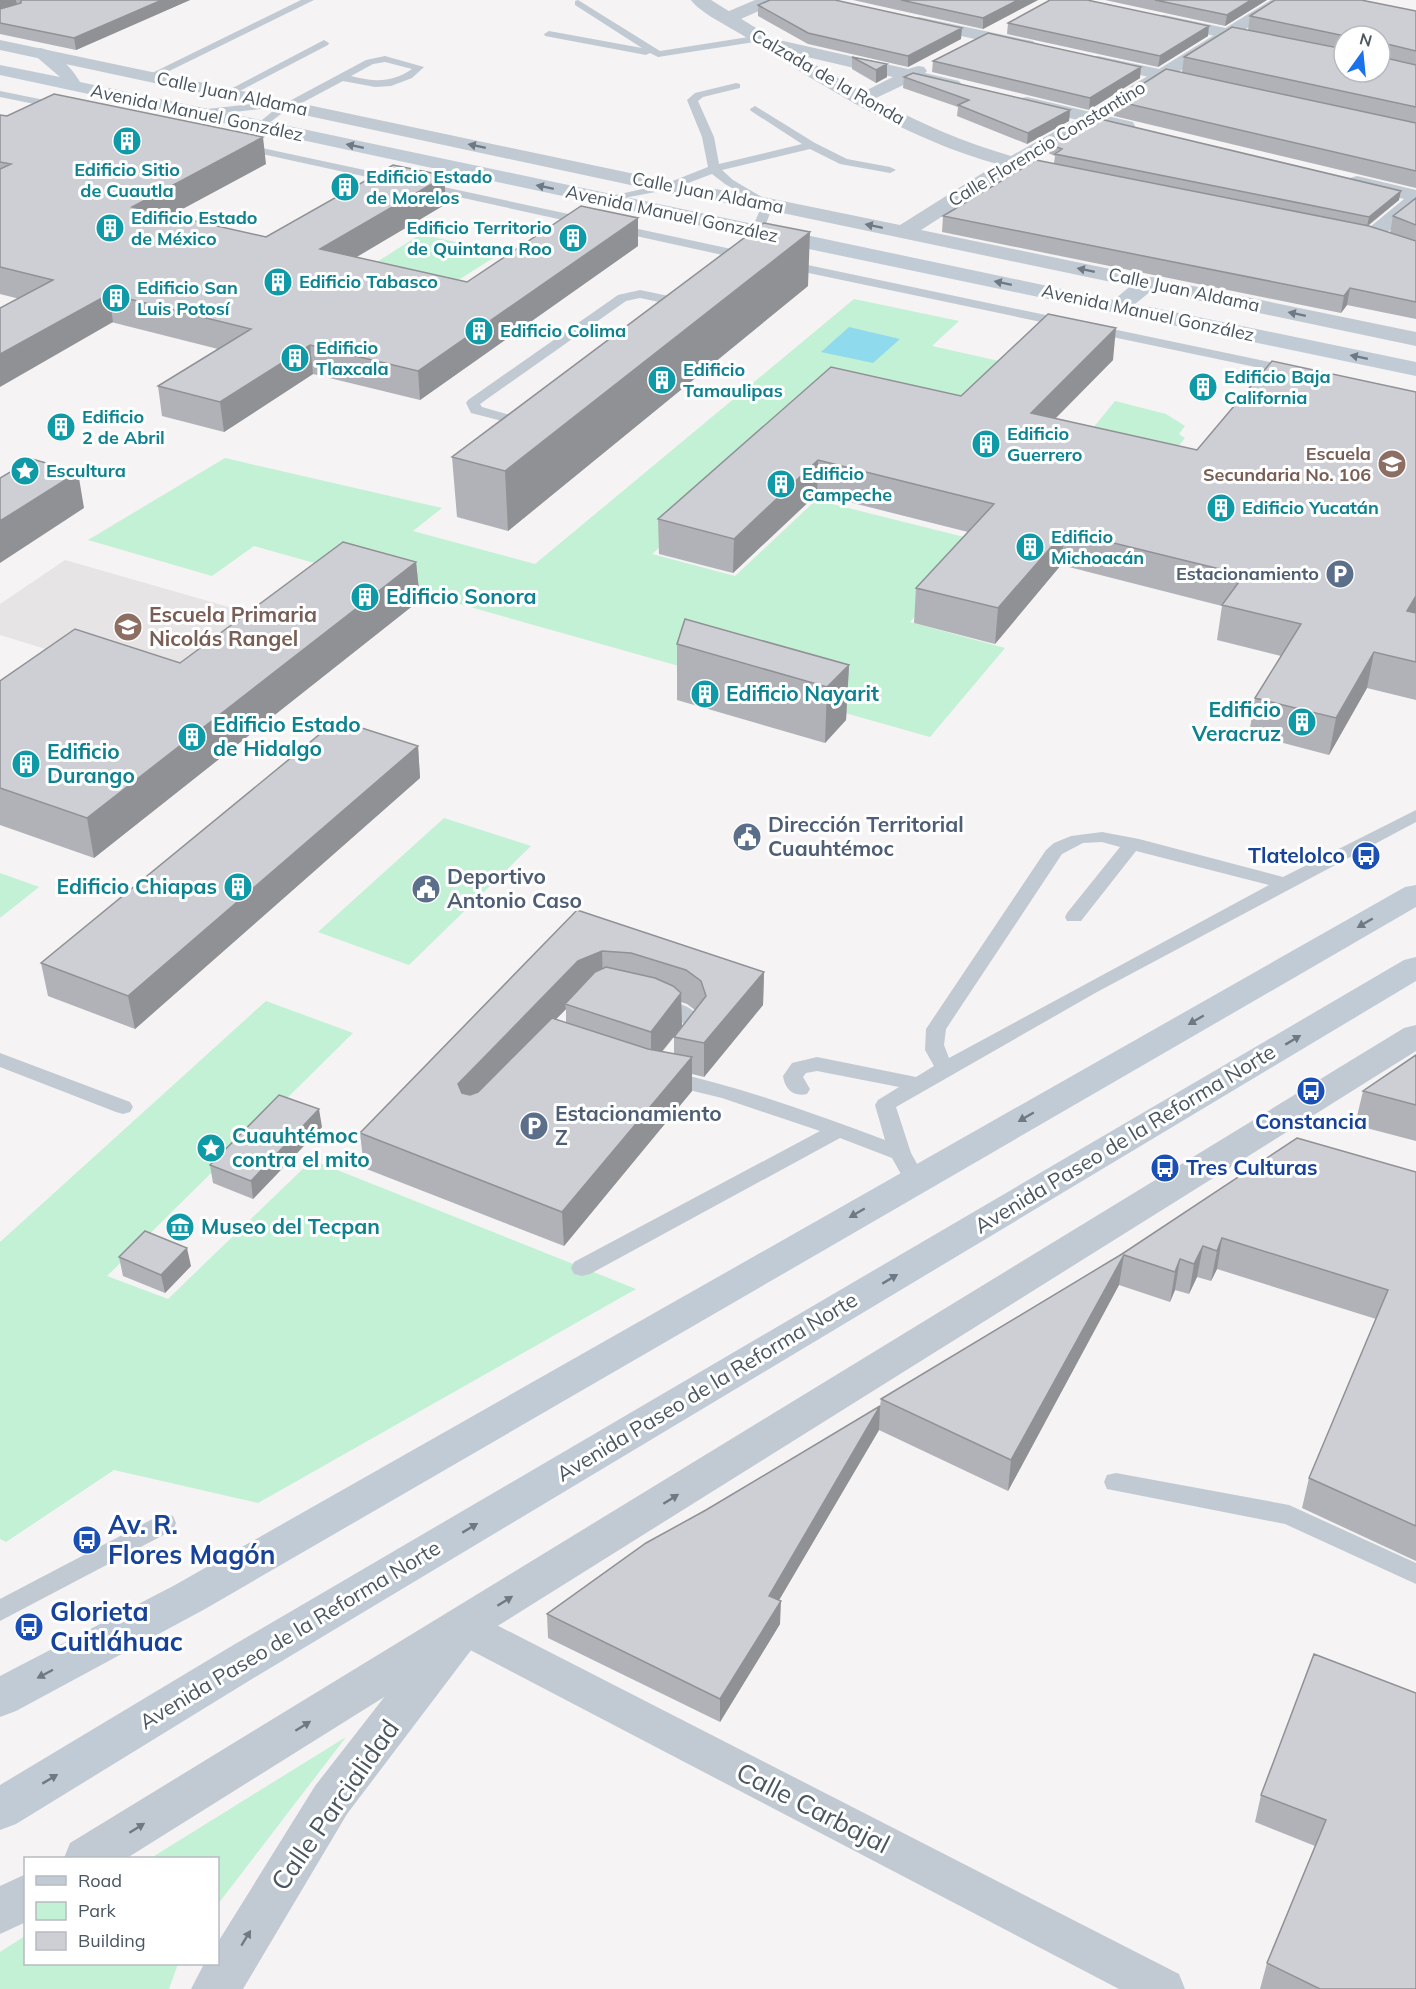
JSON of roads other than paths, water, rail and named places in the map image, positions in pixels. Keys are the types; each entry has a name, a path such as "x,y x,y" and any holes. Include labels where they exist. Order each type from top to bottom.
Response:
{"main road":[{"path":"41,53 66,73 74,86"},
{"name":"Avenida Manuel González","path":"3,73 74,86 757,232 1416,369"},
{"path":"1118,307 1150,283"},
{"path":"0,1698 190,1597 908,1166 1416,894"},
{"name":"Avenida Paseo de la Reforma Norte","path":"0,1809 252,1657 1416,967"}],"street":[{"name":"Calzada de la Ronda","path":"699,0 861,100 927,133 1012,164 1081,177"},
{"path":"728,18 769,0"},
{"name":"Calle Florencio Constantino","path":"903,232 1283,0"},
{"path":"1149,16 1332,55"},
{"path":"902,18 1039,48"},
{"path":"963,47 1004,26"},
{"path":"766,41 968,88"},
{"name":"Calle Juan Aldama","path":"0,45 668,187 768,204 1416,339"},
{"path":"1084,58 1209,85"},
{"path":"861,100 932,64"},
{"path":"1013,99 1139,129"},
{"path":"1335,177 1416,197"},
{"path":"1372,235 1416,197"},
{"path":"1348,230 1394,243"},
{"path":"89,1857 1416,1036"},
{"name":"Calle Parcialidad","path":"216,1989 331,1800 463,1627"},
{"name":"Calle Carbajal","path":"463,1627 1163,1989"},
{"path":"0,1912 24,1897"}],"lane":[{"path":"151,76 309,0"},
{"path":"578,3 658,54"},
{"path":"549,33 658,54 766,41"},
{"path":"228,93 324,43"},
{"path":"261,126 284,105 369,62 379,59 419,68 396,82 386,85 341,77"},
{"path":"736,86 692,98 708,137 714,169 729,182 768,204 750,248 738,259"},
{"path":"0,94 81,111"},
{"path":"198,112 284,105"},
{"path":"755,109 811,145 844,162 890,170"},
{"path":"221,142 738,259 1311,375"},
{"path":"606,200 668,187 714,169 811,145"},
{"path":"547,408 532,418 518,420 476,410 473,404 622,298 640,294 687,300 665,317"},
{"path":"908,1166 885,1105 945,1067 1283,883 1416,815"},
{"path":"945,1067 935,1054 933,1043 936,1029 1055,850 1073,840 1102,837 1133,843 1283,883"},
{"path":"1074,917 1133,843"},
{"path":"635,996 679,1010 693,1020 694,1028 673,1055 651,1075 714,1087 791,1111 838,1130 908,1166"},
{"path":"0,1060 123,1107"},
{"path":"800,1089 794,1083 793,1076 799,1068 817,1064 918,1084"},
{"path":"582,1268 838,1130"},
{"path":"1116,1482 1289,1515 1416,1574"},
{"path":"0,1611 164,1523"}],"water":[{"path":"849,327 900,339 873,363 821,352"}],"place":[{"name":"Edificio Sitio de Cuautla","path":"127,141"},
{"name":"Edificio Estado de Morelos","path":"345,187"},
{"name":"Edificio Estado de México","path":"110,228"},
{"name":"Edificio Territorio de Quintana Roo","path":"573,238"},
{"name":"Edificio Tabasco","path":"278,282"},
{"name":"Edificio San Luis Potosí","path":"116,298"},
{"name":"Edificio Colima","path":"479,331"},
{"name":"Edificio Tlaxcala","path":"295,358"},
{"name":"Edificio Tamaulipas","path":"662,380"},
{"name":"Edificio Baja California","path":"1203,387"},
{"name":"Edificio 2 de Abril","path":"61,427"},
{"name":"Edificio Guerrero","path":"986,444"},
{"name":"Escuela Secundaria No. 106","path":"1392,464"},
{"name":"Escultura","path":"25,471"},
{"name":"Edificio Campeche","path":"781,484"},
{"name":"Edificio Yucatán","path":"1221,508"},
{"name":"Edificio Michoacán","path":"1030,547"},
{"name":"Estacionamiento","path":"1340,574"},
{"name":"Edificio Sonora","path":"365,597"},
{"name":"Escuela Primaria Nicolás Rangel","path":"128,627"},
{"name":"Edificio Nayarit","path":"705,694"},
{"name":"Edificio Veracruz","path":"1302,722"},
{"name":"Edificio Estado de Hidalgo","path":"192,737"},
{"name":"Edificio Durango","path":"26,764"},
{"name":"Dirección Territorial Cuauhtémoc","path":"747,837"},
{"name":"Tlatelolco","path":"1366,856"},
{"name":"Edificio Chiapas","path":"238,887"},
{"name":"Deportivo Antonio Caso","path":"426,889"},
{"name":"Constancia","path":"1311,1091"},
{"name":"Estacionamiento Z","path":"534,1126"},
{"name":"Cuauhtémoc contra el mito","path":"211,1148"},
{"name":"Tres Culturas","path":"1165,1168"},
{"name":"Museo del Tecpan","path":"180,1227"},
{"name":"Av. R. Flores Magón","path":"87,1540"},
{"name":"Glorieta Cuitláhuac","path":"29,1627"}]}
